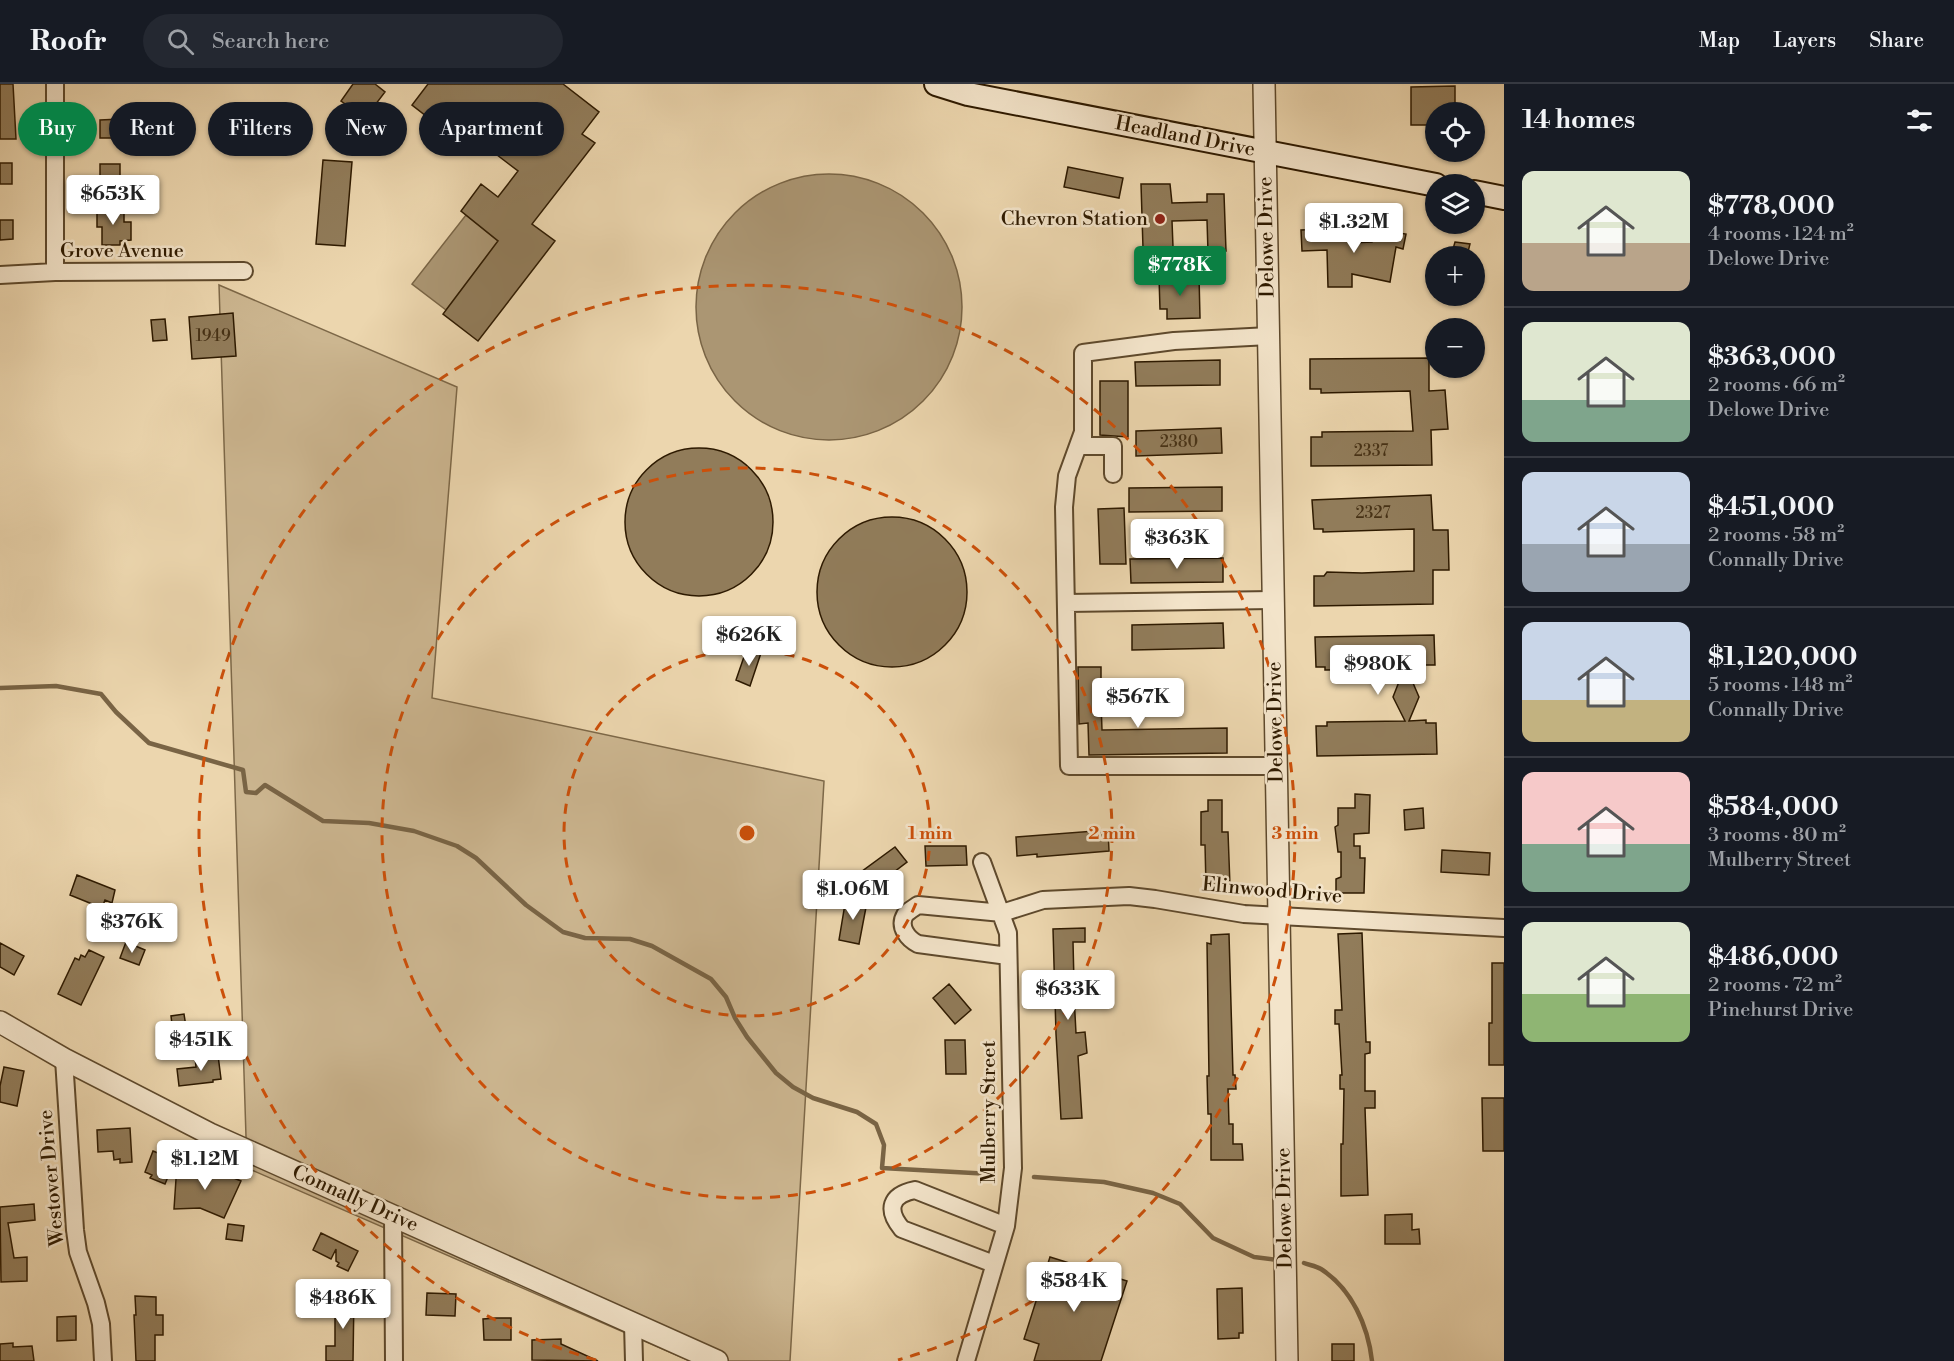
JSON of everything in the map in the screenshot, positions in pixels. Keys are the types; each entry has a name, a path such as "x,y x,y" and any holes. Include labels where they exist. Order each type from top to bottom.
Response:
{"main road":[{"name":"Headland Drive","path":"936,84 968,94 1425,183"},
{"path":"1485,194 1504,198"}],"street":[{"path":"55,84 55,272"},
{"name":"Delowe Drive","path":"1264,84 1287,1361"},
{"name":"Grove Avenue","path":"0,275 55,272 244,271"},
{"path":"1113,474 1113,446 1083,446 1083,353 1174,341 1269,336"},
{"path":"1083,432 1066,476 1064,507 1069,766 1277,766"},
{"path":"1067,603 1274,600"},
{"name":"Mulberry Street","path":"966,1361 1006,1226 1013,1168 1008,933 982,862"},
{"name":"Elinwood Drive","path":"1002,913 1043,900 1129,896 1155,898 1244,914 1504,928"},
{"path":"1002,913 918,905 906,914 903,923 904,932 911,941 918,944 1008,956"},
{"name":"Connally Drive","path":"0,1022 64,1059 210,1134 717,1361"},
{"name":"Westover Drive","path":"64,1059 75,1230 78,1252 101,1324 103,1361"},
{"path":"994,1264 902,1229 893,1218 893,1204 902,1193 915,1190 1006,1226"},
{"path":"393,1217 394,1361"},
{"path":"633,1324 634,1361"}],"shaded area":[{"path":"816,174 842,174 880,184 903,196 923,213 940,233 952,256 960,281 962,307 960,333 952,358 940,381 923,401 903,418 880,430 855,438 816,440 790,434 766,424 745,410 726,391 712,370 702,346 696,320 696,294 702,268 712,244 726,223 745,204 766,190 790,180"},
{"path":"466,215 498,241 446,310 412,284"},
{"path":"219,285 457,387 432,698 824,781 790,1361 690,1361 247,1168"}],"building":[{"path":"0,84 13,84 16,139 0,139"},
{"path":"353,84 375,84 385,92 377,102 341,101"},
{"path":"428,84 563,84 599,112 582,134 595,143 532,224 555,241 478,341 443,314 498,241 461,211 481,184 498,197 518,171 498,156 564,156 564,102 419,102 419,110 412,105"},
{"path":"1455,86 1455,102 1425,102 1425,125 1411,125 1411,87"},
{"path":"100,120 109,120 109,138 100,138"},
{"path":"323,160 352,162 345,246 316,244"},
{"path":"0,163 12,163 12,184 0,184"},
{"path":"100,164 120,164 120,183 100,183"},
{"path":"1068,167 1123,178 1119,198 1064,187"},
{"path":"1141,184 1170,184 1172,203 1207,202 1207,194 1224,194 1226,251 1208,252 1207,220 1172,221 1173,247 1143,248"},
{"path":"97,205 111,205 111,212 124,212 124,222 131,222 131,240 120,241 120,245 102,245 102,227 97,227"},
{"path":"0,220 13,220 13,239 0,240"},
{"path":"1349,228 1350,243 1372,242 1374,229 1406,234 1403,249 1396,247 1390,282 1352,274 1352,287 1328,287 1327,250 1302,251 1301,230"},
{"path":"1455,242 1470,244 1470,246 1454,246"},
{"path":"1199,276 1200,318 1167,319 1167,309 1160,309 1159,277"},
{"path":"233,313 236,356 192,359 189,317"},
{"path":"165,319 167,340 153,341 151,320"},
{"path":"1425,358 1425,378 1429,378 1429,391 1445,390 1448,429 1431,430 1432,465 1311,466 1311,437 1322,437 1322,432 1413,431 1410,391 1321,393 1321,389 1310,389 1310,359"},
{"path":"1220,360 1220,385 1136,386 1135,362"},
{"path":"1100,381 1128,381 1128,437 1100,435"},
{"path":"1221,428 1222,453 1136,456 1136,431"},
{"path":"699,448 713,449 727,454 740,460 751,470 761,481 767,494 772,508 772,536 767,550 761,563 751,574 740,584 727,590 713,595 699,596 685,595 671,590 658,584 647,574 637,563 631,550 626,536 625,522 626,508 631,494 637,481 647,470 658,460 671,454 685,449"},
{"path":"1222,487 1222,511 1129,512 1129,488"},
{"path":"1431,495 1433,530 1448,530 1449,570 1433,570 1433,604 1314,606 1314,576 1324,576 1327,572 1414,571 1414,529 1323,532 1323,529 1314,529 1312,500"},
{"path":"1124,508 1126,564 1100,564 1098,509"},
{"path":"892,517 907,518 921,523 945,539 961,563 966,577 966,607 961,621 945,645 921,661 907,666 892,667 877,666 863,661 839,645 823,621 818,607 817,592 818,577 823,563 839,539 863,523 877,518"},
{"path":"1223,558 1223,582 1131,583 1130,559"},
{"path":"1223,623 1224,648 1132,650 1132,625"},
{"path":"1434,635 1435,665 1407,669 1419,697 1409,721 1426,720 1426,723 1436,723 1437,754 1317,756 1316,726 1327,726 1327,722 1405,721 1393,697 1404,669 1325,670 1325,667 1316,667 1315,637"},
{"path":"747,648 761,653 750,686 736,680"},
{"path":"1078,667 1101,667 1101,689 1105,689 1105,702 1101,702 1102,730 1227,728 1227,753 1089,755 1088,723 1079,724"},
{"path":"1355,794 1370,795 1369,833 1354,834 1354,846 1360,846 1360,858 1365,858 1364,893 1336,893 1336,879 1341,877 1341,852 1338,852 1335,827 1338,825 1338,808 1355,808"},
{"path":"1208,800 1222,800 1222,832 1228,832 1230,886 1206,886 1205,845 1201,845 1201,812 1208,811"},
{"path":"1423,808 1424,828 1405,830 1404,810"},
{"path":"1108,830 1109,851 1037,857 1037,854 1017,856 1016,837"},
{"path":"925,846 966,846 967,865 926,866"},
{"path":"895,847 907,862 873,888 861,872"},
{"path":"1442,850 1490,853 1489,875 1441,872"},
{"path":"77,875 115,890 112,903 105,900 102,908 70,895"},
{"path":"846,898 867,902 859,944 839,940"},
{"path":"1085,928 1085,942 1073,942 1074,983 1084,983 1085,995 1074,996 1076,1033 1085,1032 1087,1053 1078,1056 1082,1118 1061,1119 1053,929"},
{"path":"1362,933 1366,1042 1370,1042 1370,1053 1365,1054 1365,1091 1375,1091 1375,1108 1365,1108 1368,1195 1341,1196 1344,1089 1340,1089 1340,1075 1342,1075 1339,1024 1335,1024 1335,1010 1342,1010 1338,934"},
{"path":"1229,934 1233,1075 1235,1075 1236,1089 1228,1089 1229,1124 1233,1124 1233,1144 1242,1144 1243,1160 1211,1160 1211,1114 1208,1114 1207,1076 1209,1076 1207,943 1211,944 1211,935"},
{"path":"126,942 145,950 139,965 120,958"},
{"path":"0,943 24,956 14,975 0,967"},
{"path":"89,950 104,957 81,1005 58,994 75,958 79,960 81,955 85,957"},
{"path":"1492,963 1504,963 1504,1065 1489,1065"},
{"path":"949,984 971,1010 955,1024 933,998"},
{"path":"184,1014 188,1040 174,1041 171,1016"},
{"path":"945,1040 965,1040 966,1074 946,1074"},
{"path":"218,1055 221,1079 179,1086 177,1069 196,1067 195,1057"},
{"path":"4,1067 24,1071 17,1106 0,1102 0,1086"},
{"path":"1482,1098 1504,1098 1504,1151 1483,1151"},
{"path":"130,1128 132,1162 120,1163 120,1159 114,1160 113,1151 98,1152 97,1130"},
{"path":"153,1151 175,1160 165,1184 150,1178 152,1175 145,1172"},
{"path":"177,1164 209,1177 212,1169 241,1181 224,1218 200,1208 174,1209"},
{"path":"34,1204 35,1220 8,1223 14,1258 27,1257 27,1281 1,1282 0,1207"},
{"path":"1412,1214 1412,1230 1419,1229 1420,1244 1385,1244 1385,1215"},
{"path":"228,1224 244,1226 242,1241 226,1239"},
{"path":"321,1233 358,1251 348,1271 337,1266 339,1263 336,1261 336,1249 331,1259 313,1250"},
{"path":"1050,1257 1127,1281 1101,1361 1034,1361 1039,1344 1024,1339"},
{"path":"1242,1288 1243,1333 1239,1333 1239,1338 1218,1339 1217,1289"},
{"path":"427,1293 456,1294 455,1316 426,1315"},
{"path":"335,1294 354,1295 353,1361 326,1361 326,1346 335,1346"},
{"path":"135,1296 156,1297 156,1315 163,1315 163,1335 155,1335 155,1361 136,1361"},
{"path":"76,1316 76,1340 57,1341 57,1317"},
{"path":"511,1318 511,1340 484,1340 483,1319"},
{"path":"561,1339 561,1344 598,1361 532,1360 532,1340"},
{"path":"13,1343 13,1347 32,1346 34,1361 0,1361 0,1344"},
{"path":"1332,1344 1354,1344 1354,1361 1332,1361"}],"waterway":[{"path":"0,688 56,686 101,694 116,712 149,743 243,770 246,792 256,793 265,785 323,821 369,823 414,831 457,846 476,858 526,905 563,932 585,938 630,939 652,946 711,979 726,997 747,1037 776,1073 793,1087 813,1098 857,1112 876,1124 884,1145 882,1168 991,1174"},
{"path":"1034,1177 1104,1182 1153,1193 1180,1204 1213,1238 1254,1257 1277,1260"},
{"path":"1304,1263 1319,1268 1332,1277 1350,1298 1367,1335 1372,1361"}],"place":[{"name":"Chevron Station","path":"1160,219"}]}
